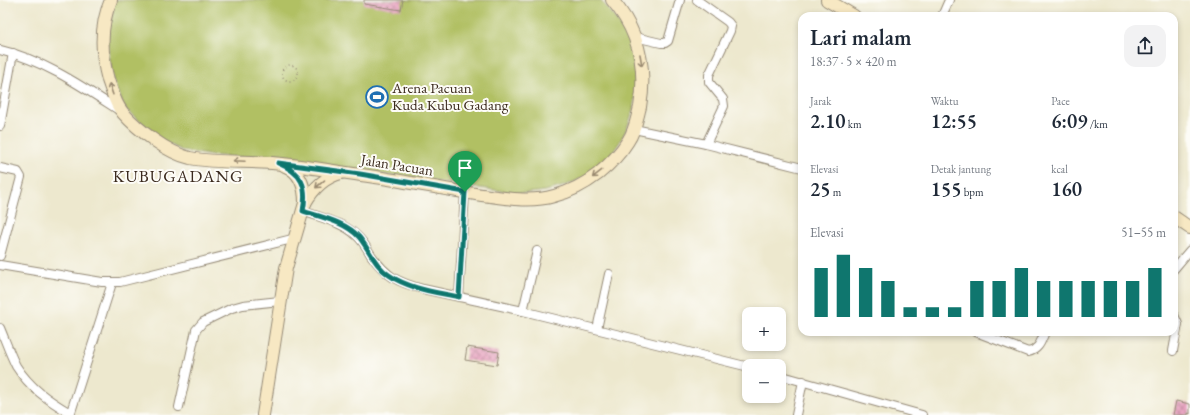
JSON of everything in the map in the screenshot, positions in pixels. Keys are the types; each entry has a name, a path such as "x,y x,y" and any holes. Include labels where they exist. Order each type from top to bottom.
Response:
{"street":[{"name":"Jalan Pacuan","path":"111,0 104,24 103,36 104,60 114,96 123,113 154,140 184,157 199,160 278,163 342,173 360,174 465,192 526,200 545,198 564,193 583,184 610,163 629,140 634,129 640,104 643,77 642,63 635,37 626,18 612,0"},
{"path":"622,0 626,18"},
{"path":"635,37 661,43 668,41 680,0"},
{"path":"697,0 728,22 731,26 709,75 709,82 723,99 724,106 706,144"},
{"path":"827,0 847,12"},
{"path":"944,12 949,0"},
{"path":"0,50 13,53 45,67 74,82 123,113"},
{"path":"0,126 13,53"},
{"path":"634,129 706,144 798,167"},
{"path":"278,163 289,168 298,175 303,186 304,207"},
{"path":"0,168 18,172 21,176 0,256"},
{"path":"262,415 286,268 304,207 313,191 324,181 334,175 342,173"},
{"path":"459,297 465,192"},
{"path":"304,207 343,225 358,235 381,268 404,284 523,311 742,365"},
{"path":"1178,220 1190,228"},
{"path":"0,265 112,283 132,280 296,238"},
{"path":"1178,264 1190,250"},
{"path":"523,311 537,251"},
{"path":"597,329 609,274"},
{"path":"0,328 16,365 28,382 45,398 70,414 112,283"},
{"path":"179,407 196,330 203,322 243,304 280,301"},
{"path":"986,336 1028,352 1035,350 1039,346 1043,336"},
{"path":"1173,351 1176,336"},
{"path":"786,377 922,415"},
{"path":"796,415 803,381"}],"path":[{"path":"289,66 294,67 298,73 297,78 291,81 284,78 283,73 285,68 289,66"}],"green space":[{"name":"Arena Pacuan Kuda Kubu Gadang","path":"115,0 600,0 621,27 632,50 636,82 633,111 625,132 614,151 599,166 582,178 562,187 540,192 516,193 278,160 208,155 183,151 165,142 125,109 113,81 107,39"}],"building":[{"path":"364,0 403,0 401,10 364,4"},
{"path":"467,347 499,352 497,365 465,360"},
{"path":"1176,401 1190,404 1190,414 1173,415"}],"place":[{"name":"Arena Pacuan Kuda Kubu Gadang","path":"377,97"}],"district":[{"name":"KUBUGADANG","path":"178,176"}],"route":[{"path":"278,163 342,173 360,174 465,192 459,297 404,284 389,275 381,268 358,235 343,225 303,211 305,204 305,193 301,180 294,171 278,163"}]}
